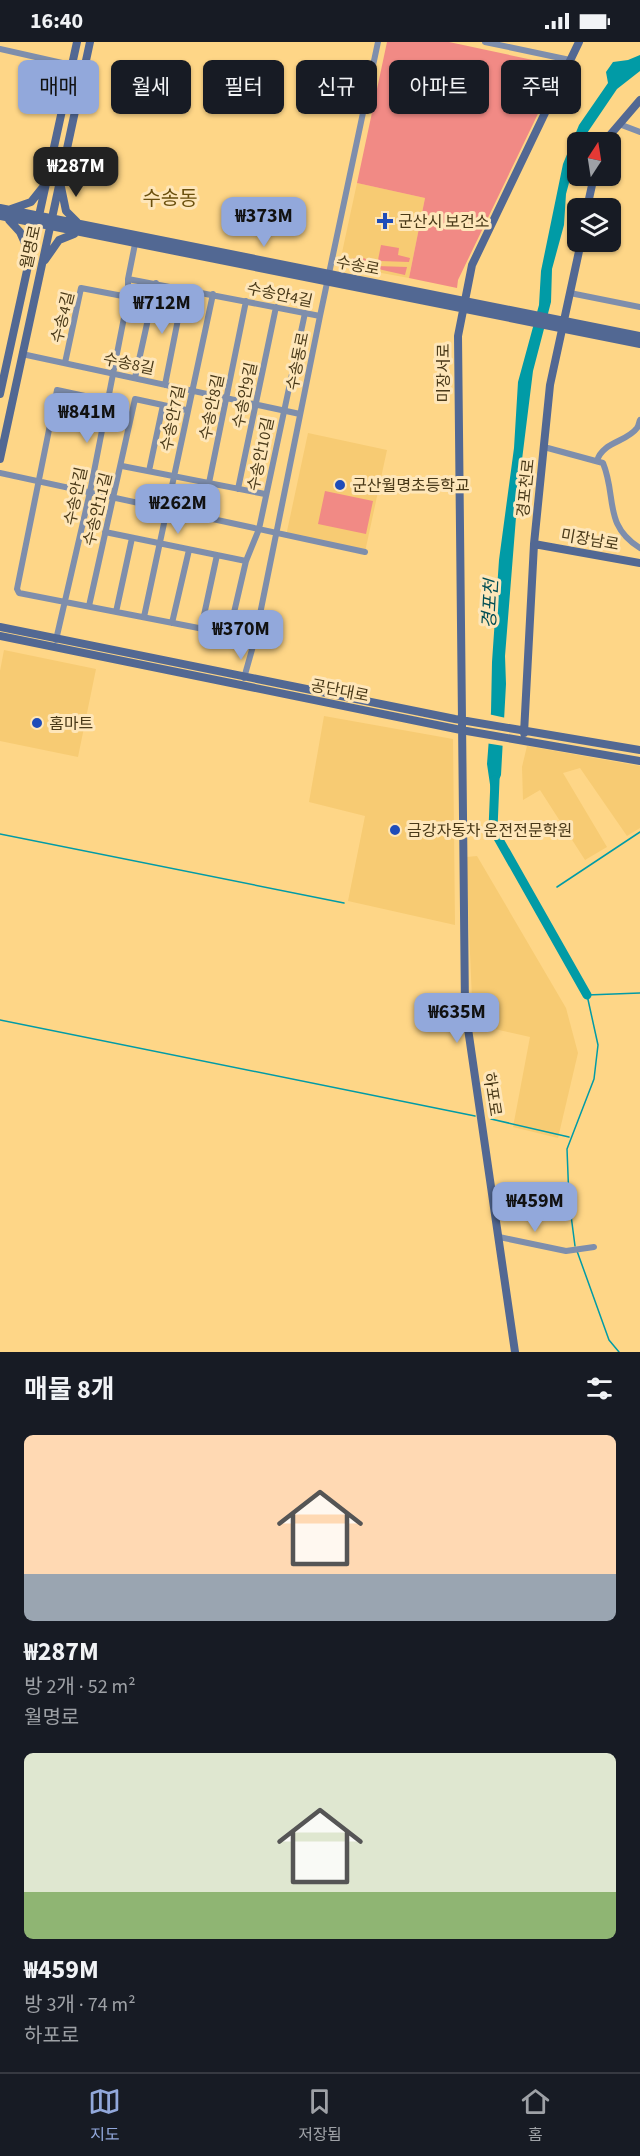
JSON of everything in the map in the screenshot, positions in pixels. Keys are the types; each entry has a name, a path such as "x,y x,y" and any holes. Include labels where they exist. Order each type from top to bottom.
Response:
{"street":[{"name":"월명로","path":"72,60 77,42"},
{"name":"월명로","path":"0,459 90,42"},
{"name":"수송동로","path":"243,686 255,639 378,42"},
{"path":"486,42 570,60"},
{"name":"미장서로","path":"570,60 579,42"},
{"path":"0,49 49,60"},
{"path":"612,132 640,100"},
{"name":"월명로","path":"0,394 61,114"},
{"name":"미장서로","path":"461,730 457,351 463,304 472,265 544,114"},
{"path":"619,124 640,132"},
{"path":"61,176 66,211 84,230"},
{"path":"30,254 20,232 3,213 31,202 47,178"},
{"name":"수송로","path":"3,213 523,315 640,344"},
{"path":"40,272 50,251 59,240 68,234 84,230"},
{"name":"수송로","path":"84,230 135,244 328,278"},
{"name":"수송안길","path":"54,647 90,492 128,297 128,279 135,244"},
{"name":"경포천로","path":"522,740 534,544 550,385 560,323 570,293 578,252"},
{"name":"수송안4길","path":"128,279 320,316"},
{"path":"135,378 156,283"},
{"name":"수송4길","path":"65,363 81,288 128,297"},
{"path":"165,385 184,289"},
{"path":"570,293 640,307"},
{"name":"수송안7길","path":"144,617 175,476 186,410 213,294"},
{"name":"수송안8길","path":"209,483 246,301"},
{"name":"수송안9길","path":"238,489 276,307"},
{"name":"수송안10길","path":"229,634 246,561 259,529 305,313"},
{"name":"수송로","path":"560,323 640,336"},
{"name":"수송8길","path":"22,354 300,414"},
{"path":"108,401 57,390 17,589 20,593 255,639"},
{"name":"수송안11길","path":"89,606 122,466 135,399 186,410"},
{"path":"149,471 164,405"},
{"path":"597,461 607,447 637,428 640,420"},
{"path":"544,447 603,463 609,479 612,516 624,536 640,548"},
{"path":"122,466 265,494"},
{"path":"0,473 365,552"},
{"path":"105,532 246,561"},
{"path":"116,612 132,538"},
{"name":"미장남로","path":"534,544 640,563"},
{"path":"172,623 189,550"},
{"path":"201,629 217,555"},
{"name":"공단대로","path":"0,626 461,720 640,750"},
{"name":"공단대로","path":"0,636 461,730 640,761"},
{"path":"0,640 26,641"},
{"name":"하포로","path":"461,730 465,1008 514,1352"},
{"path":"499,1237 566,1251 594,1247"}],"shaded area":[{"path":"387,42 449,42 533,60 501,60 501,114 538,114 458,280 457,288 409,278 425,198 357,183 372,114 377,114 377,89"},
{"name":"군산시 보건소","path":"357,183 425,198 409,278 343,266 340,262"},
{"path":"381,245 399,248 398,255 410,258 409,262 378,260"},
{"path":"353,258 359,259 357,262 359,263 364,258 377,266 407,267 405,275 351,263"},
{"path":"308,433 387,450 365,552 286,536"},
{"path":"325,491 373,501 366,534 318,524"},
{"path":"4,650 96,669 78,757 0,741 0,671"},
{"path":"324,716 453,739 455,925 348,901 365,816 309,802"},
{"path":"527,746 640,766 640,828 627,836 580,768 563,773 607,847 585,860 540,790 523,800 522,767"},
{"path":"477,856 566,1008 578,1053 558,1138 513,1127 530,1037 473,1024 466,857"}],"water":[{"path":"640,55 640,71 617,89 588,132 576,132 608,83 606,72 613,62 628,60"},
{"path":"567,154 568,186 564,225 552,269 551,302 533,371 518,492 505,656 506,684 501,775 492,798 487,764 492,662 499,560 514,448 518,382 539,305 541,271"}],"pier":[{"path":"488,714 506,718 504,746 485,743"}],"waterway":[{"name":"경포천","path":"495,780 493,829 587,995"},
{"path":"557,887 640,832"},
{"path":"0,834 344,903"},
{"path":"575,1246 569,1200 567,1149 594,1079 598,1045 587,995 640,993"},
{"path":"0,1020 475,1116"},
{"path":"491,1119 569,1137"},
{"path":"577,1251 609,1340 619,1352"}],"place":[{"name":"군산시 보건소","path":"385,221"},
{"name":"군산월명초등학교","path":"340,485"},
{"name":"홈마트","path":"37,723"},
{"name":"금강자동차 운전전문학원","path":"395,830"}],"district":[{"name":"수송동","path":"170,198"}]}
